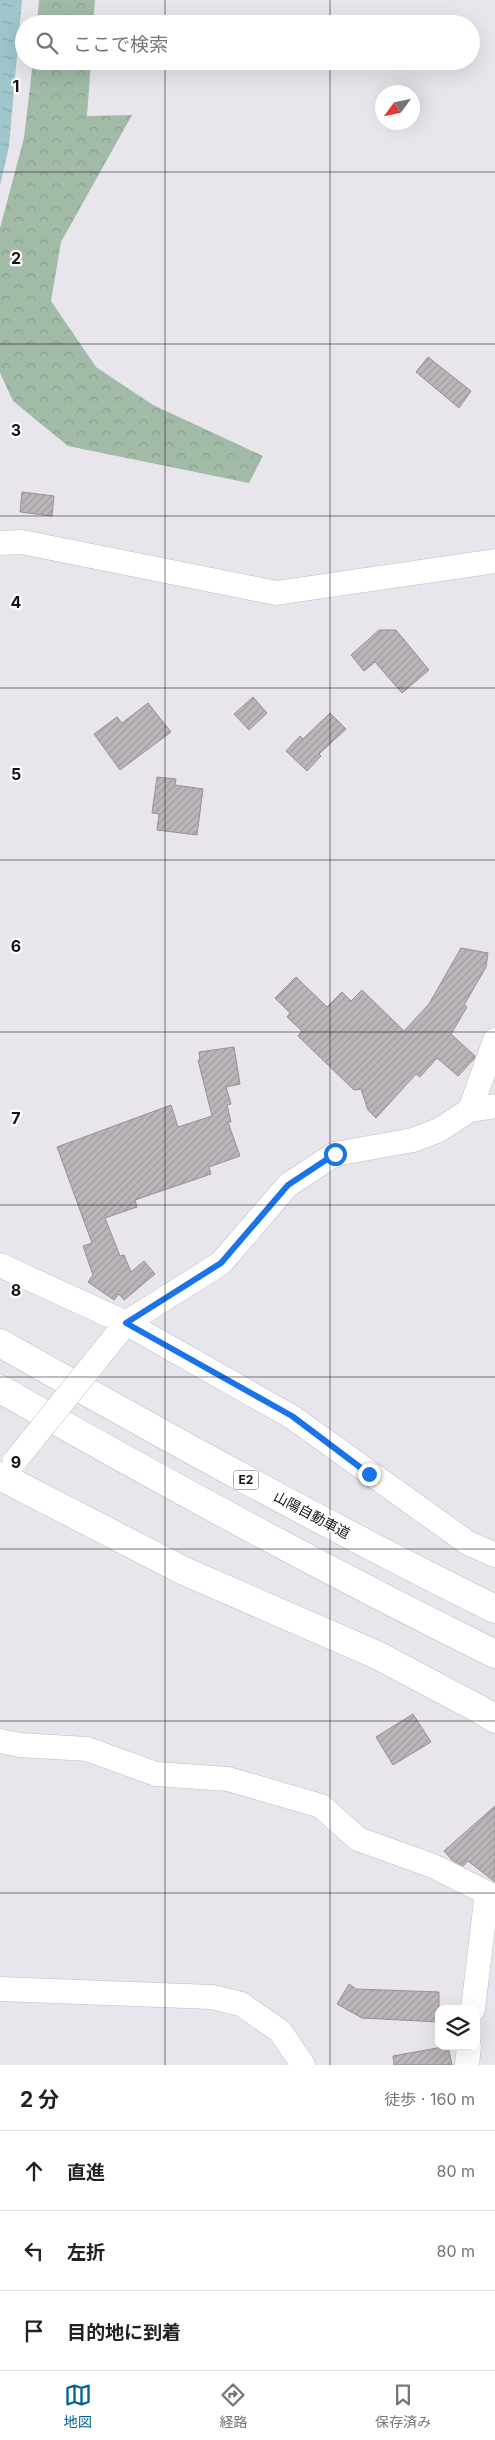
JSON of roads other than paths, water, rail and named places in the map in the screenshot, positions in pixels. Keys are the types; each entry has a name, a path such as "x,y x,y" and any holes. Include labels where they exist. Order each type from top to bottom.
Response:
{"main road":[{"name":"山陽自動車道","path":"0,1343 161,1434 372,1548 495,1609"},
{"path":"0,1389 141,1469 336,1574 495,1654"},
{"path":"4,1474 184,1571 377,1655 495,1719"}],"street":[{"path":"0,543 22,542 276,593 495,561"},
{"path":"470,1110 495,1040"},
{"path":"4,1474 122,1328 221,1263 288,1185 335,1154 413,1140 439,1130 470,1110 495,1106"},
{"path":"0,1265 292,1416 468,1543 495,1555"},
{"path":"0,1741 20,1745 88,1749 156,1774 228,1779 321,1806 358,1838 433,1866 488,1893 474,2005"},
{"path":"0,1989 212,1997 241,2004 280,2031 304,2065"},
{"path":"467,2065 469,2050"}],"water":[{"path":"0,0 22,0 21,15 15,15 16,70 9,146 0,186"}]}
